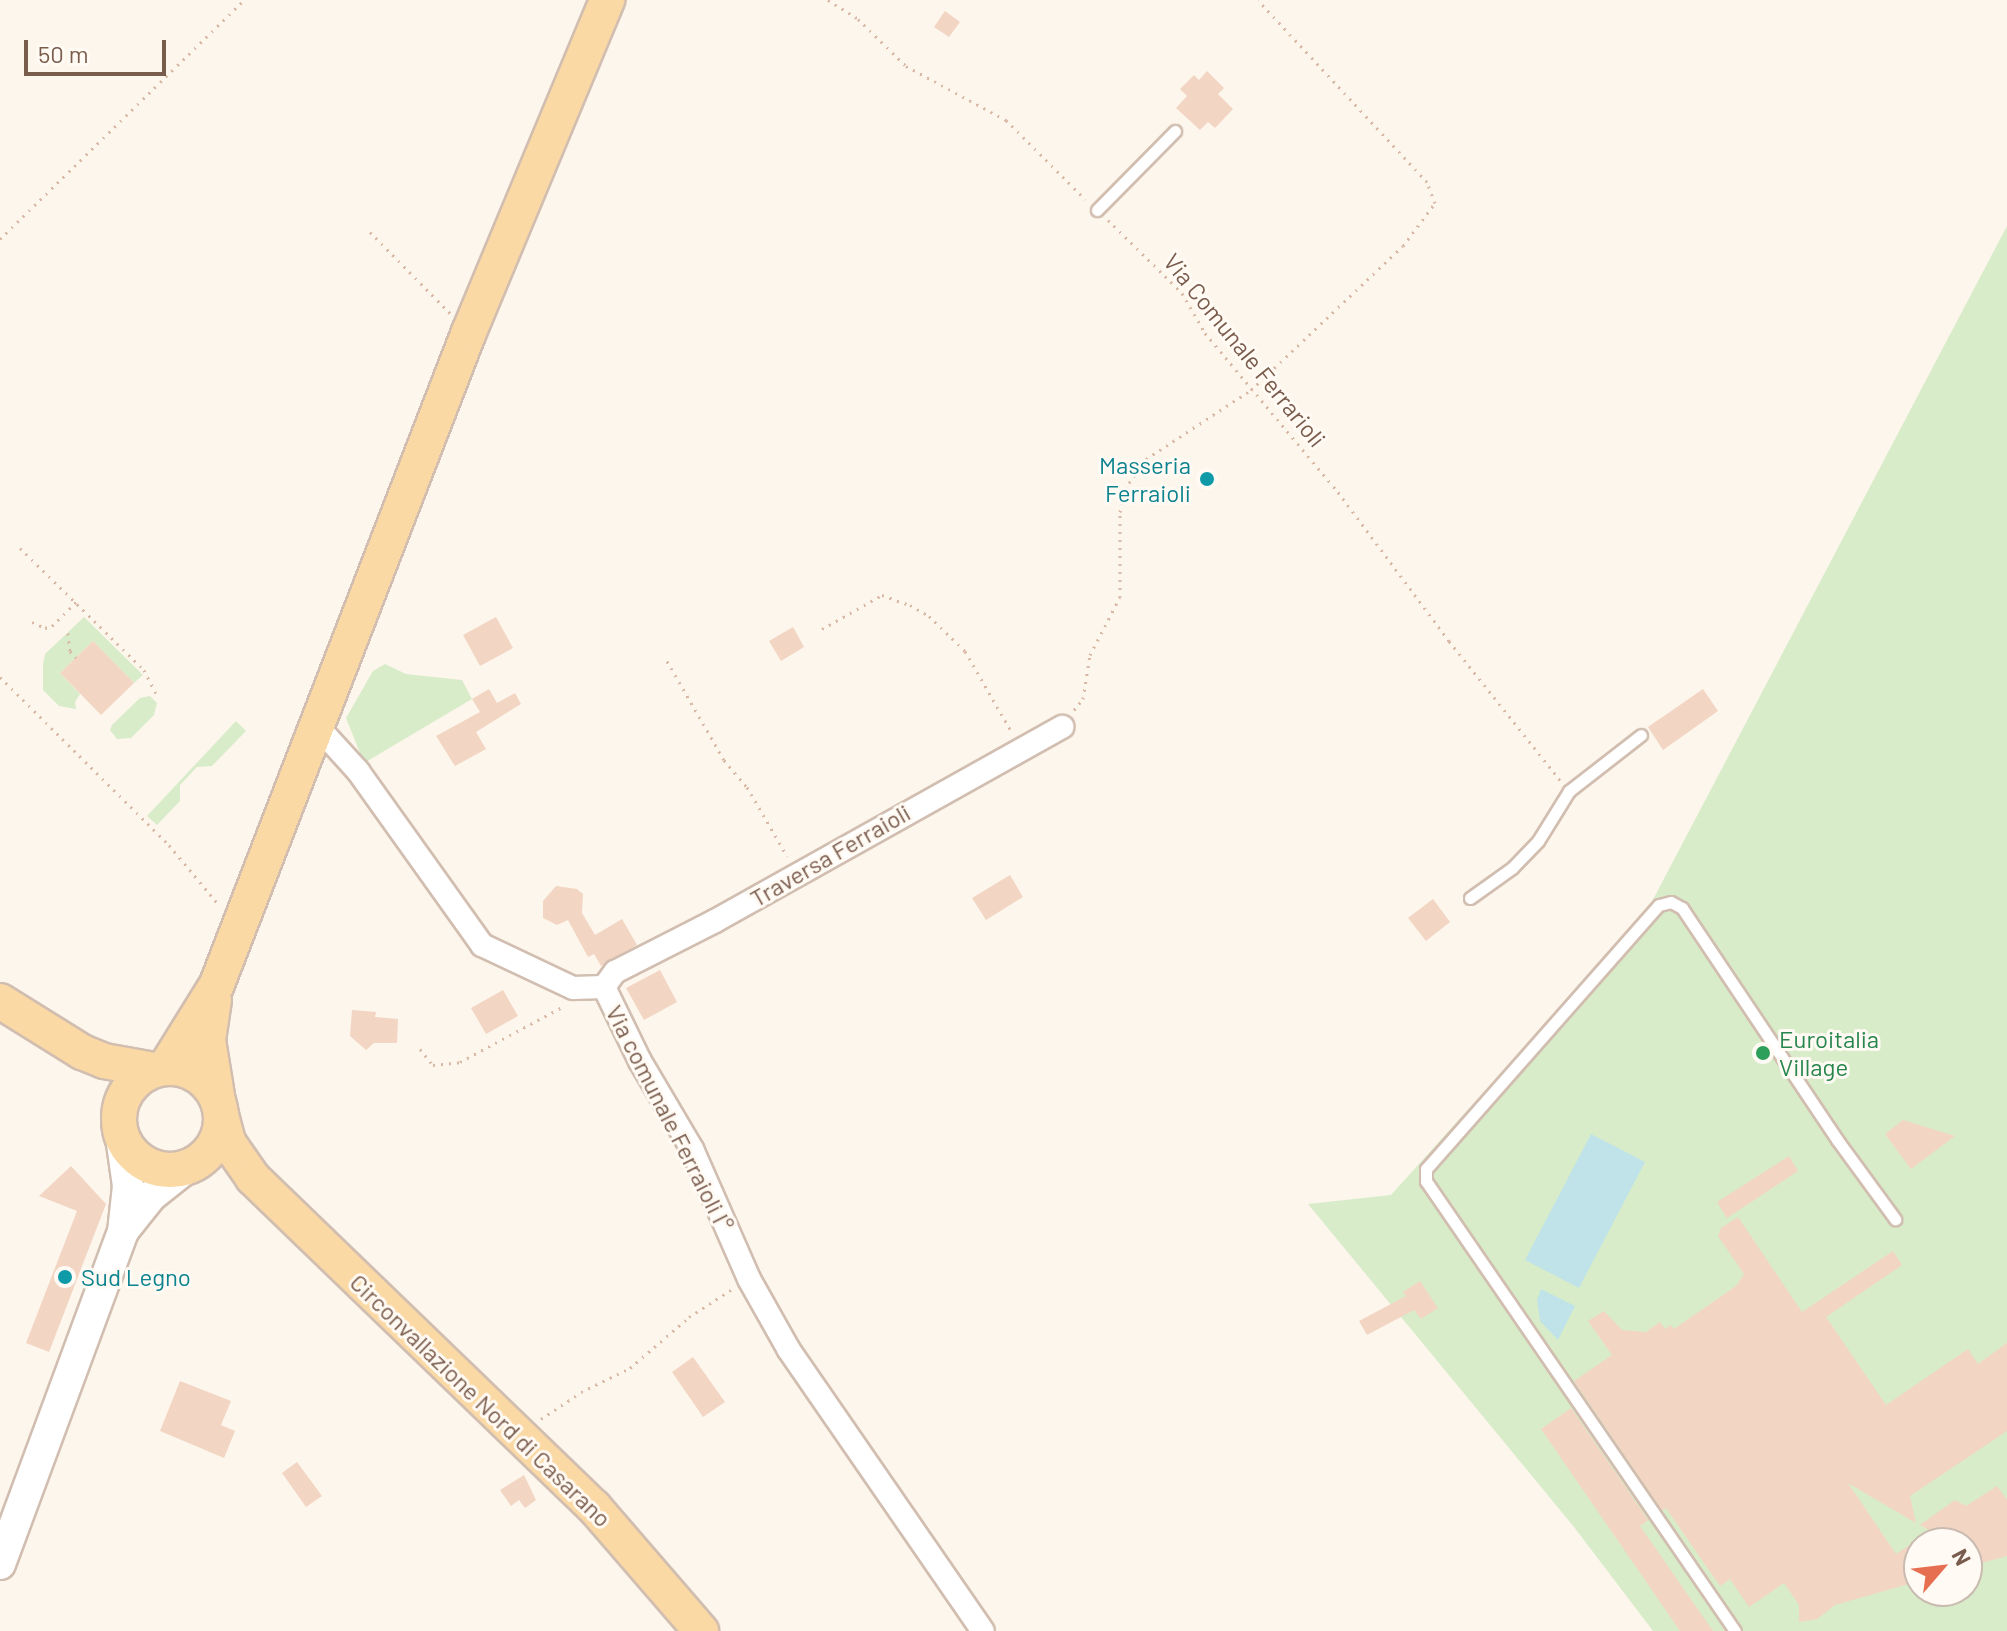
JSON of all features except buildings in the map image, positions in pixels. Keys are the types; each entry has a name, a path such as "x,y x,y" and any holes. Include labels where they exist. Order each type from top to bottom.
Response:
{"main road":[{"path":"253,1178 228,1142 220,1110 208,1040 217,984 469,332 607,0"},
{"path":"120,1130 123,1097 131,1085 160,1069 217,984"},
{"path":"0,1001 82,1052 122,1065 185,1070 202,1080 220,1110 212,1148 190,1166"},
{"path":"82,1052 109,1096 120,1130 136,1158 159,1170 223,1162 253,1178"},
{"name":"Circonvallazione Nord di Casarano","path":"253,1178 594,1507 701,1631"}],"street":[{"name":"Via comunale Ferraioli I°","path":"317,726 358,771 470,934 492,952 593,989 692,1149 724,1215 749,1279 789,1350 983,1631"},
{"name":"Traversa Ferraioli","path":"593,989 615,972 715,921 1062,727"},
{"path":"0,1564 123,1232 128,1186 120,1130"},
{"path":"123,1232 151,1196 190,1166"}],"lane":[{"path":"1097,210 1175,131"},
{"path":"1470,898 1512,868 1538,841 1569,791 1641,735"},
{"path":"1735,1631 1426,1181 1426,1169 1659,905 1671,902 1682,908 1838,1141 1895,1219"}],"path":[{"path":"0,239 244,0"},
{"name":"Via Comunale Ferrarioli","path":"828,0 858,19 906,66 1006,120 1182,293 1205,333 1338,492 1449,641 1569,791"},
{"path":"1062,727 1083,699 1090,655 1120,597 1120,512 1129,483 1146,459 1251,390 1403,246 1435,203 1427,182 1258,0"},
{"path":"370,232 469,332"},
{"path":"20,548 144,670 156,694"},
{"path":"822,629 882,595 929,616 965,651 978,679 1022,748"},
{"path":"32,622 45,628 52,626 76,602"},
{"path":"68,633 70,651 76,658"},
{"path":"667,661 724,760 747,787 797,873"},
{"path":"0,677 169,845 216,903 239,924"},
{"path":"420,1049 433,1065 460,1062 593,989"},
{"path":"539,1421 581,1392 630,1368 689,1317 749,1279"}],"green space":[{"name":"Euroitalia Village","path":"2007,226 2007,1631 1653,1631 1574,1527 1308,1204 1391,1195 1647,911"},
{"path":"84,617 143,675 134,683 93,641 60,673 80,694 75,702 76,709 59,706 43,690 45,654"},
{"path":"385,664 406,674 462,680 472,699 364,763 346,718 373,671"},
{"path":"150,696 157,703 154,715 131,738 117,739 110,730 112,725 140,698"},
{"path":"236,721 246,731 212,766 197,767 180,785 180,801 157,825 147,816"}],"water":[{"path":"1591,1134 1645,1162 1579,1288 1525,1260"},
{"path":"1541,1289 1575,1306 1558,1340 1540,1321 1537,1300"}],"place":[{"name":"Masseria Ferraioli","path":"1207,479"},
{"name":"Euroitalia Village","path":"1763,1053"},
{"name":"Sud Legno","path":"65,1277"}]}
